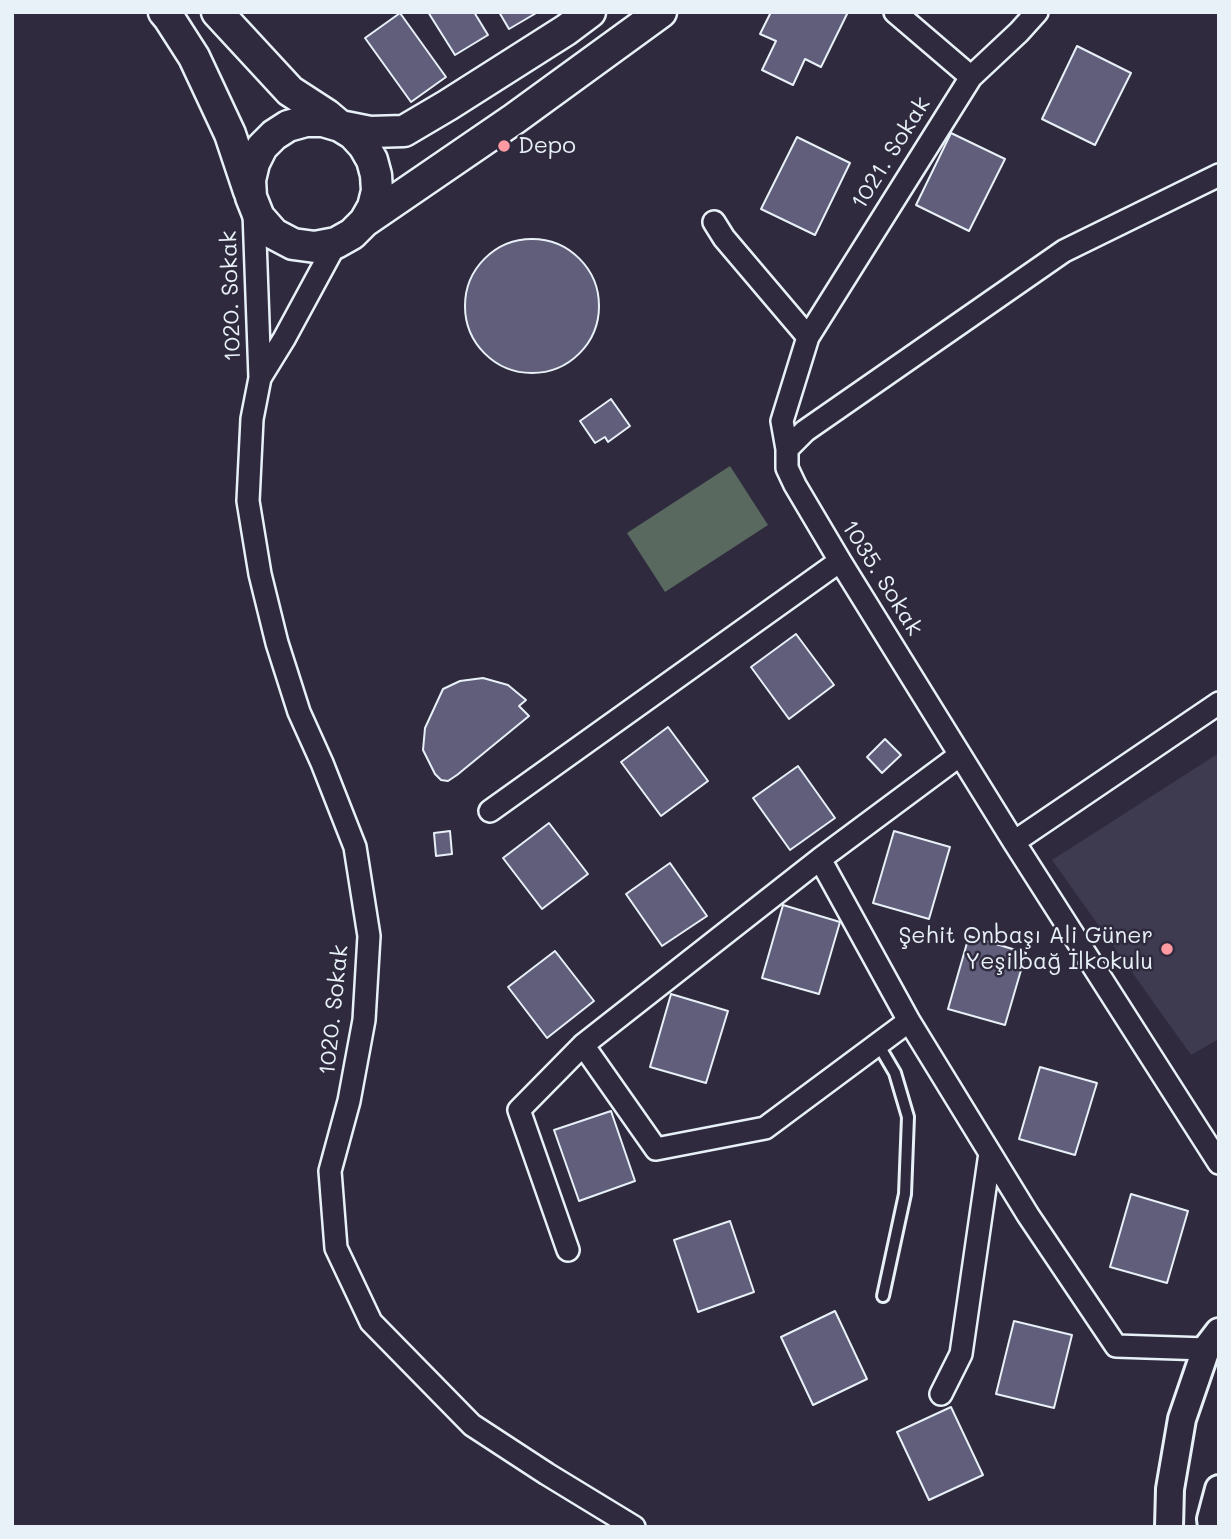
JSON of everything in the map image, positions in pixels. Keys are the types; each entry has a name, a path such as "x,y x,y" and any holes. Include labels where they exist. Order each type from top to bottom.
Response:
{"main road":[{"path":"164,12 194,57 230,134 260,218 274,234 293,244 315,247 336,243 352,234 365,221 514,119 661,12"},
{"path":"217,12 290,91 353,134 364,146 372,160 377,191 373,207 365,221"},
{"path":"253,204 250,180 254,163 262,147 274,135 289,126 306,121 323,121 370,132 404,131 545,44 590,12"}],"street":[{"path":"895,12 971,77"},
{"name":"1021. Sokak","path":"787,449 782,421 808,337 971,77 1037,12"},
{"path":"787,449 805,431 1064,251 1219,174"},
{"name":"1020. Sokak","path":"253,204 260,378 251,419 248,501 260,574 277,643 299,712 355,847 369,936 364,1020 349,1101 330,1171 337,1248 371,1322 472,1425 634,1527"},
{"path":"714,222 724,238 808,337"},
{"name":"1020. Sokak","path":"260,378 336,243"},
{"name":"1035. Sokak","path":"787,449 787,468 795,485 840,561 1014,842 1219,1163"},
{"path":"490,811 840,561"},
{"path":"1014,842 1219,703"},
{"path":"568,1250 519,1110 583,1045 820,859 960,755"},
{"path":"820,859 909,1021 1028,1215 1116,1346 1212,1341 1182,1419 1170,1489 1169,1527"},
{"path":"583,1045 656,1149 765,1128 909,1021"},
{"path":"941,1394 961,1354 990,1153"},
{"path":"1212,1527 1219,1489"}],"lane":[{"path":"877,1045 895,1073 908,1116 905,1194 883,1296"}],"shaded area":[{"name":"Şehit Onbaşı Ali Güner Yeşilbağ İlkokulu","path":"1219,753 1219,1039 1191,1055 1052,860"}],"green space":[{"path":"730,466 768,525 665,592 627,533"}],"building":[{"path":"428,12 474,12 488,35 455,55"},
{"path":"499,12 538,12 509,29"},
{"path":"771,12 848,12 821,67 805,59 793,85 762,70 776,41 760,34"},
{"path":"400,13 446,77 411,102 365,38"},
{"path":"1077,46 1131,73 1095,145 1042,119"},
{"path":"951,133 1005,159 969,231 916,205"},
{"path":"797,137 850,163 815,235 761,209"},
{"path":"532,239 558,244 579,259 594,280 599,306 594,332 579,353 558,368 532,373 506,368 485,353 470,332 465,306 470,280 485,259 506,244"},
{"path":"611,399 630,426 608,442 605,437 595,443 580,421"},
{"path":"796,634 834,685 789,719 751,667"},
{"path":"483,678 508,685 526,700 519,706 529,716 457,775 448,781 441,780 423,750 425,728 443,689 460,681"},
{"path":"668,727 708,781 661,816 621,762"},
{"path":"885,739 901,755 882,773 867,757"},
{"path":"798,766 835,818 790,850 753,798"},
{"path":"549,823 588,874 542,909 503,858"},
{"path":"450,831 452,854 436,856 434,833"},
{"path":"894,831 950,847 929,919 873,903"},
{"path":"670,863 707,916 662,946 626,894"},
{"path":"783,905 840,922 819,994 762,978"},
{"path":"969,936 1026,953 1005,1025 948,1009"},
{"path":"555,951 594,1001 547,1038 508,987"},
{"path":"671,994 728,1011 706,1083 650,1067"},
{"path":"1040,1067 1097,1083 1075,1155 1019,1139"},
{"path":"611,1111 635,1181 579,1201 554,1130"},
{"path":"1131,1194 1188,1211 1167,1283 1110,1267"},
{"path":"730,1221 754,1292 698,1312 674,1240"},
{"path":"835,1311 867,1379 813,1405 781,1337"},
{"path":"1014,1321 1072,1335 1054,1408 996,1394"},
{"path":"951,1407 983,1475 929,1500 897,1432"}],"place":[{"name":"Depo","path":"504,146"},
{"name":"Şehit Onbaşı Ali Güner Yeşilbağ İlkokulu","path":"1167,949"}]}
